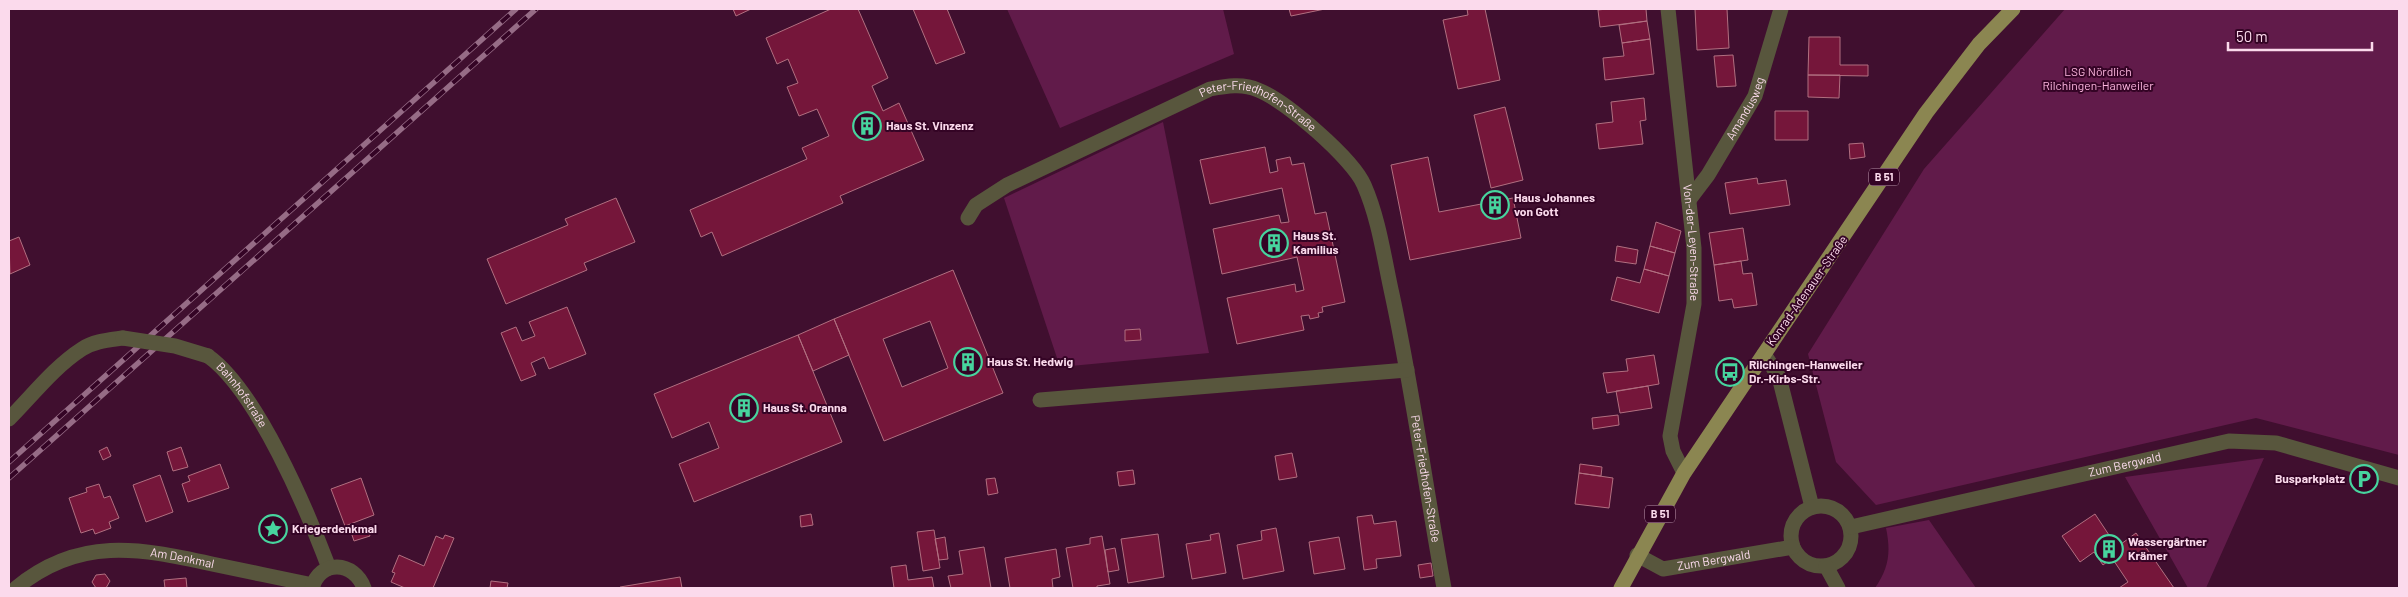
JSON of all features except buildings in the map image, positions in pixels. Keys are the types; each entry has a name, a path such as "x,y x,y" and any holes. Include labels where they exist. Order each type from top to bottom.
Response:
{"main road":[{"name":"Konrad-Adenauer-Straße","path":"1621,588 1644,559 1684,473 1828,262 1926,113 1979,44 2013,9"}],"street":[{"name":"Von-der-Leyen-Straße","path":"1668,9 1694,248 1694,304 1670,436 1673,451 1684,473"},
{"name":"Amandusweg","path":"1689,200 1711,170 1755,96 1781,9"},
{"name":"Peter-Friedhofen-Straße","path":"968,218 976,205 1007,185 1210,89 1234,85 1259,90 1289,110 1352,164 1364,184 1376,219 1407,370 1444,588"},
{"name":"Bahnhofstraße","path":"9,420 53,374 82,349 104,340 123,338 175,346 208,356 223,367 235,380 268,436 304,506 329,568"},
{"path":"1764,354 1779,376 1812,507"},
{"path":"1040,400 1407,370"},
{"name":"Zum Bergwald","path":"1851,527 2228,441 2276,443 2399,478"},
{"path":"1821,505 1840,511 1851,527 1851,542 1845,556 1836,563 1826,566 1810,565 1802,560 1793,547 1791,535 1794,523 1801,513 1812,507 1821,505"},
{"name":"Zum Bergwald","path":"1644,559 1663,569 1793,547"},
{"name":"Am Denkmal","path":"16,588 52,564 105,550 129,549 156,552 313,587"},
{"path":"1826,566 1838,588"},
{"path":"313,587 318,576 329,568 344,567 357,575 364,588"}],"green space":[{"path":"1007,9 1223,9 1234,54 1060,128"},
{"name":"LSG Nördlich Rilchingen-Hanweiler","path":"2065,9 2399,9 2399,455 2256,418 1876,505 1836,462 1808,354 1924,169"},
{"path":"1163,122 1209,353 1060,367 1004,198"},
{"path":"2264,458 2206,588 2188,588 2125,477"},
{"path":"1929,520 1976,588 1875,588 1880,581 1888,560 1886,528"}],"railway":[{"path":"9,462 516,9"},
{"path":"9,478 536,9"}],"place":[{"name":"Haus St. Vinzenz","path":"867,126"},
{"name":"Haus Johannes von Gott","path":"1495,205"},
{"name":"Haus St. Kamilius","path":"1274,243"},
{"name":"Haus St. Hedwig","path":"968,362"},
{"name":"Rilchingen-Hanweiler Dr.-Kirbs-Str.","path":"1730,372"},
{"name":"Haus St. Oranna","path":"744,408"},
{"name":"Busparkplatz","path":"2364,479"},
{"name":"Kriegerdenkmal","path":"273,529"},
{"name":"Wassergärtner Krämer","path":"2109,549"}]}
